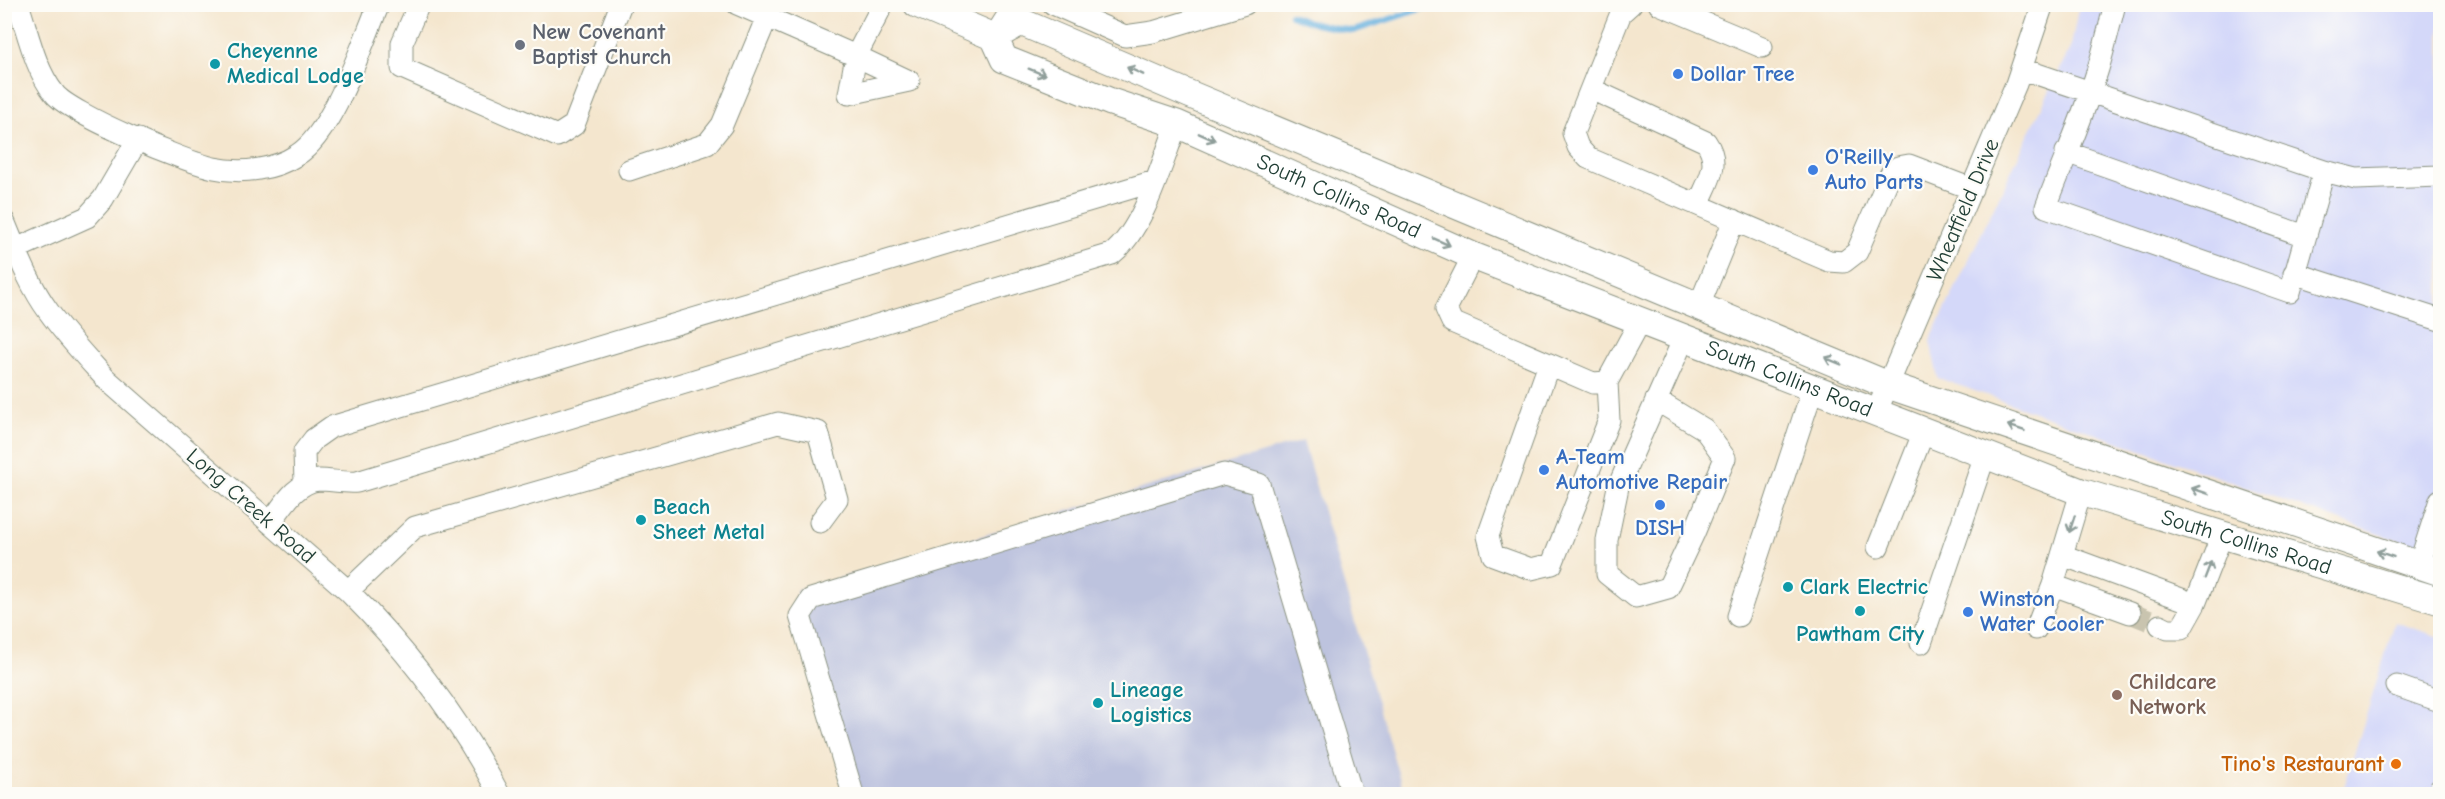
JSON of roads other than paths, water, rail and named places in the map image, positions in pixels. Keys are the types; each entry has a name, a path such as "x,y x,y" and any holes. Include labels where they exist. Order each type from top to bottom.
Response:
{"main road":[{"path":"917,4 994,37"},
{"name":"South Collins Road","path":"2430,569 1888,385 1021,22 994,37 1005,59 1111,102 1165,120 1473,256 2081,492 2440,601"},
{"path":"1165,120 1189,94"},
{"path":"2410,591 2430,569"}],"street":[{"path":"18,4 39,66 54,94 73,110 183,159 214,169 245,171 274,166 298,155 314,141 328,121 379,4"},
{"path":"419,4 402,43 402,69 557,136 574,125 621,4"},
{"path":"737,4 856,56 883,4"},
{"path":"994,37 1015,4"},
{"path":"1053,4 1125,36 1153,32 1245,4"},
{"path":"1630,4 1621,13 1573,133 1578,147 1588,158 1828,261 1844,262 1857,252 1890,175 1898,167 1909,165 1972,189"},
{"path":"1659,4 1762,47"},
{"name":"Wheatfield Drive","path":"1876,413 2022,69 2043,4"},
{"path":"2115,4 2090,91 2046,207 2290,292 2324,171"},
{"path":"629,170 680,155 707,144 722,125 767,18"},
{"path":"2022,69 2324,171 2356,178 2440,176"},
{"path":"1591,89 1706,142 1713,152 1715,162 1698,205"},
{"path":"270,523 295,491 305,483 317,480 357,482 1112,254 1131,236 1155,180 1165,120"},
{"path":"16,249 87,217 103,199 138,139"},
{"path":"2066,152 2305,236"},
{"path":"305,483 304,452 314,439 331,427 1155,180"},
{"path":"1699,306 1734,220"},
{"name":"Long Creek Road","path":"4,221 27,275 48,311 92,363 115,386 348,591 377,620 445,705 499,795"},
{"path":"1473,256 1446,309 1452,322 1593,383 1607,382"},
{"path":"2294,273 2440,320"},
{"path":"1549,364 1488,536 1493,555 1531,569 1552,564 1609,420 1607,382 1640,321"},
{"path":"1656,400 1704,429 1725,458 1668,588 1636,597 1607,573 1607,540 1618,487 1656,400 1684,338"},
{"path":"1738,616 1813,388"},
{"path":"348,591 415,528 778,423 818,432 837,499 820,522"},
{"path":"1878,547 1924,431"},
{"path":"1921,643 1984,455"},
{"path":"853,795 800,616 812,599 1224,474 1259,484 1352,795"},
{"path":"2036,629 2053,585 2081,492"},
{"path":"2430,569 2440,500"},
{"path":"2160,625 2168,629 2181,629 2195,604 2222,535"},
{"path":"2062,555 2195,604"},
{"path":"2053,585 2130,613"},
{"path":"2397,686 2440,701"},
{"path":"2439,795 2440,789"}],"waterway":[{"path":"1291,15 1315,24 1353,31 1436,4"}],"tunnel":[{"path":"2130,613 2160,625"}],"place":[{"name":"New Covenant Baptist Church","path":"520,45"},
{"name":"Cheyenne Medical Lodge","path":"215,64"},
{"name":"Dollar Tree","path":"1678,74"},
{"name":"O'Reilly Auto Parts","path":"1813,170"},
{"name":"A-Team Automotive Repair","path":"1544,470"},
{"name":"DISH","path":"1660,505"},
{"name":"Beach Sheet Metal","path":"641,520"},
{"name":"Clark Electric","path":"1788,587"},
{"name":"Pawtham City","path":"1860,611"},
{"name":"Winston Water Cooler","path":"1968,612"},
{"name":"Childcare Network","path":"2117,695"},
{"name":"Lineage Logistics","path":"1098,703"},
{"name":"Tino's Restaurant","path":"2396,764"}]}
